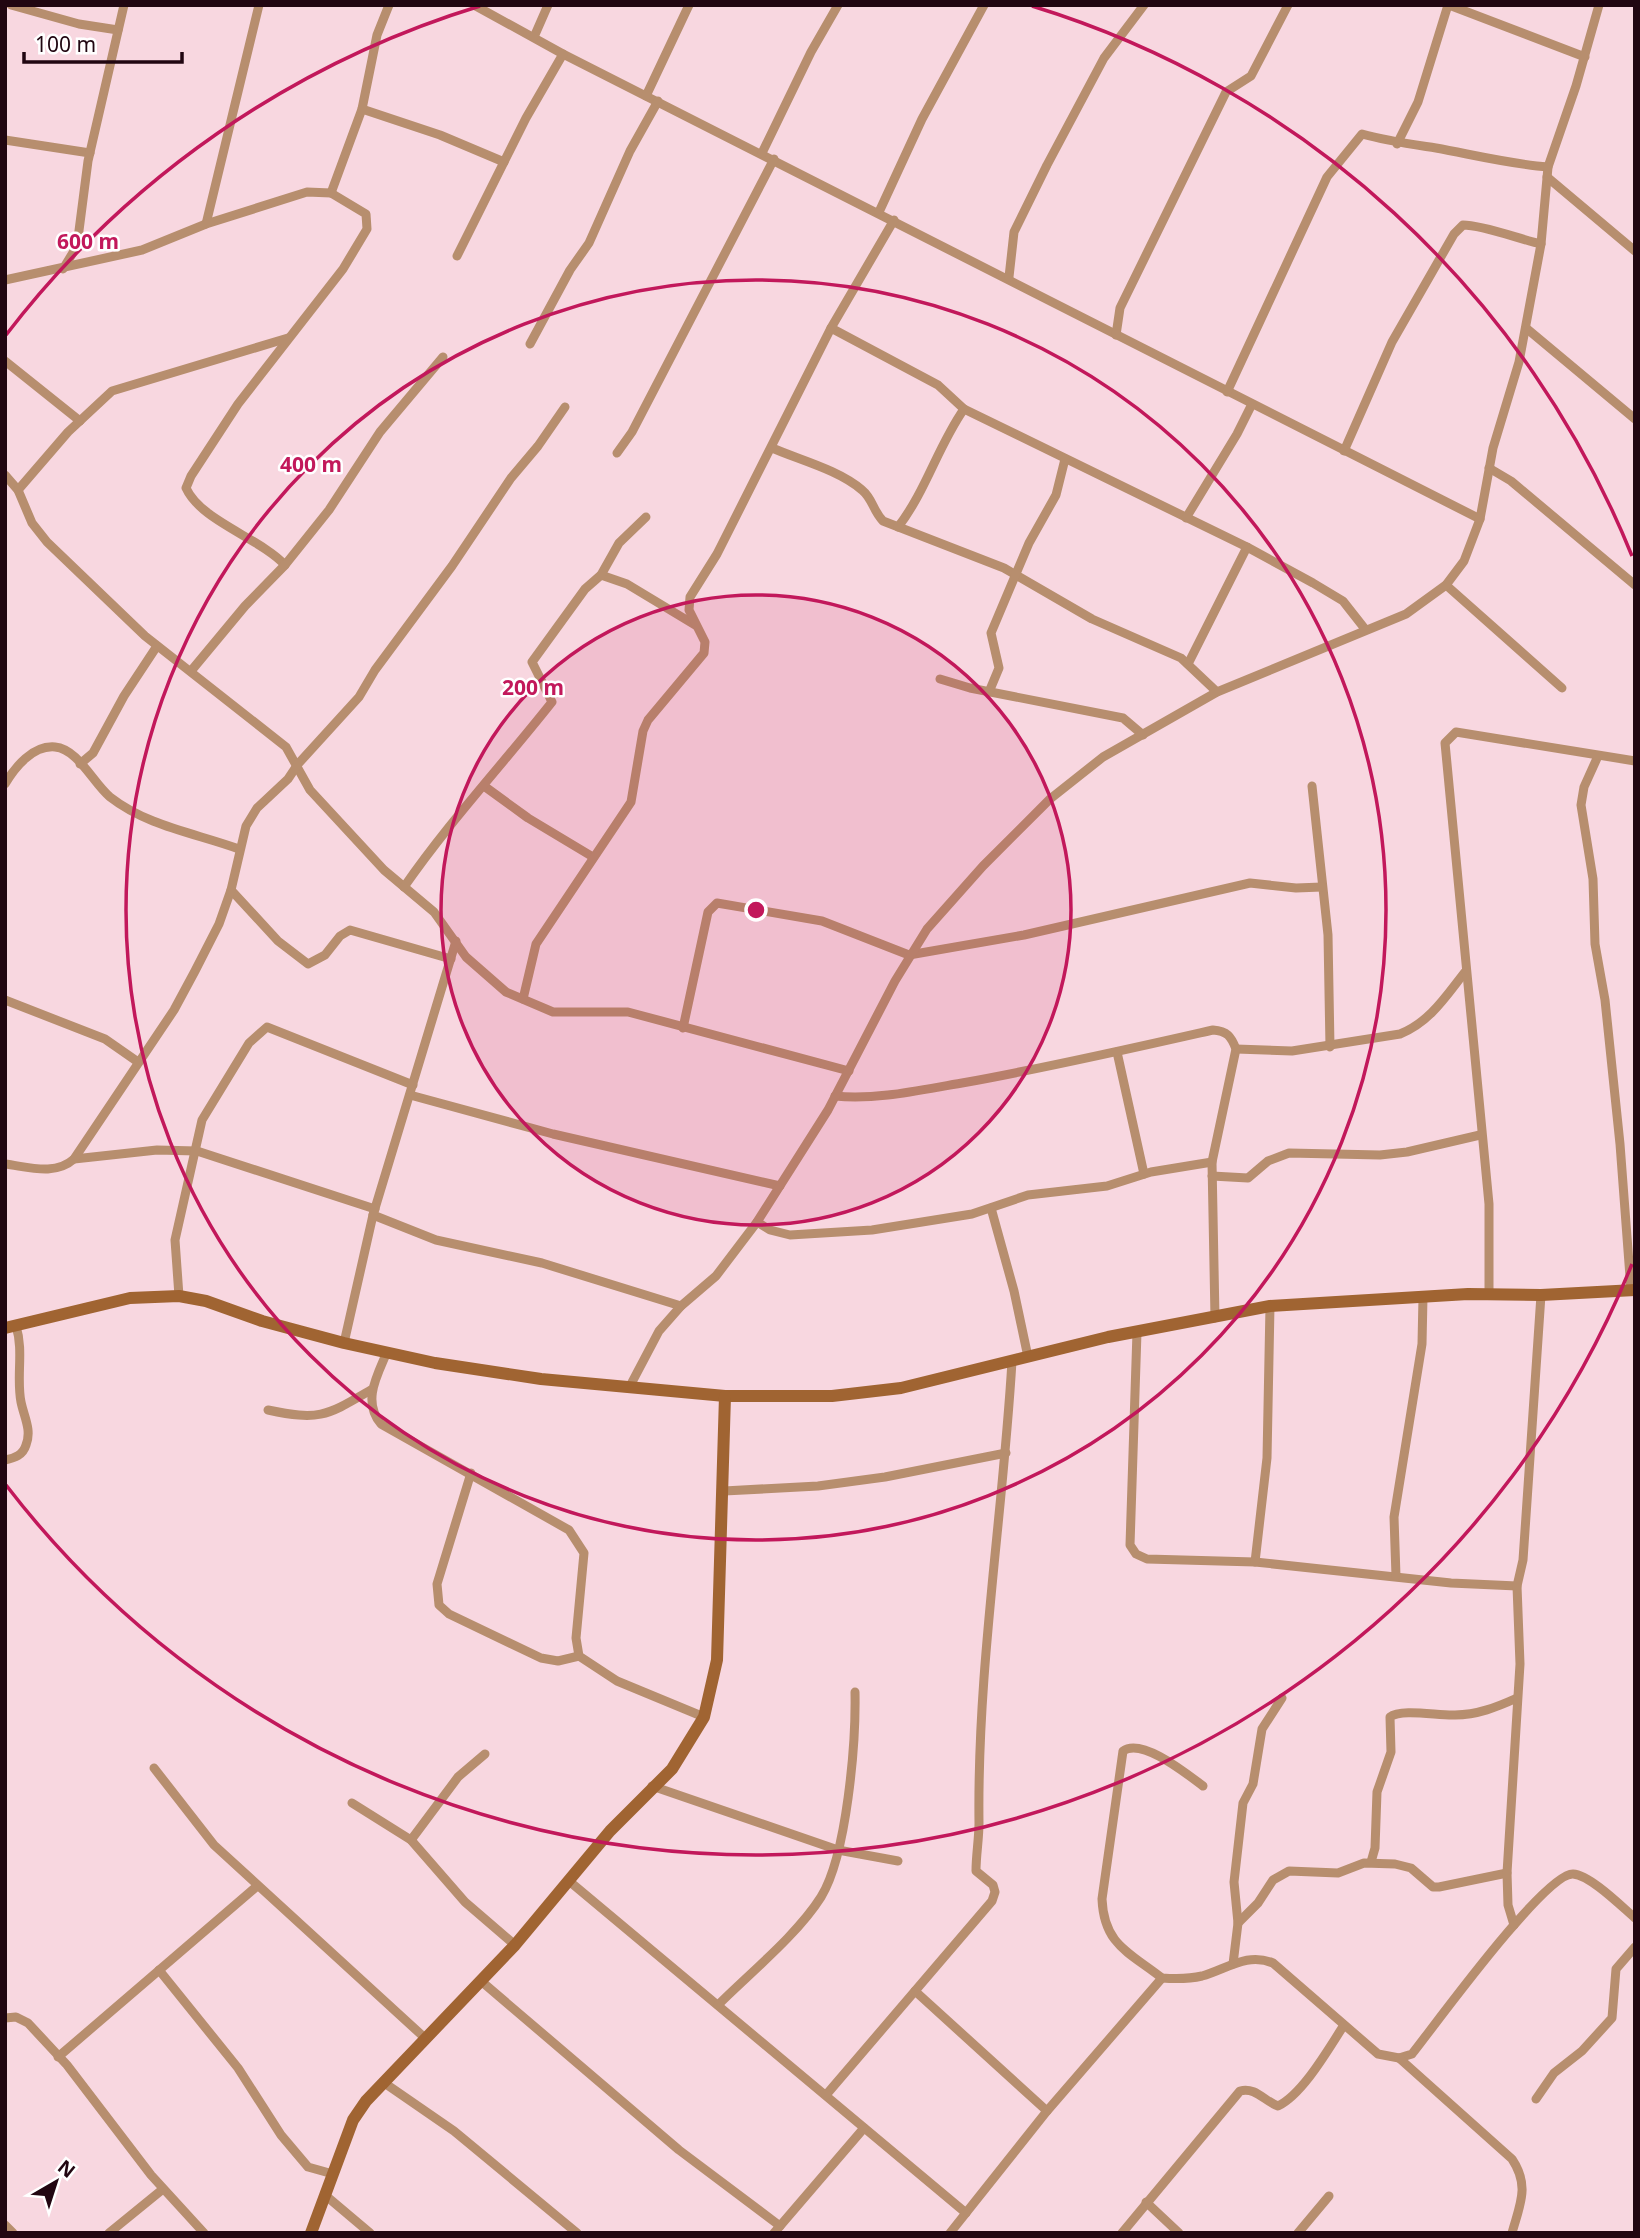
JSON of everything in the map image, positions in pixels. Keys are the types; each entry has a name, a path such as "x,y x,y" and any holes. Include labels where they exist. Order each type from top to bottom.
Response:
{"street":[{"path":"11,5 79,24 118,30"},
{"path":"63,269 77,246 90,153 124,5"},
{"path":"206,224 259,5"},
{"path":"331,193 362,109 377,35 389,5"},
{"path":"474,5 563,54 1009,277 1116,335 1480,519"},
{"path":"534,37 548,5"},
{"path":"646,96 689,5"},
{"path":"762,153 811,52 838,5"},
{"path":"879,212 922,119 984,5"},
{"path":"1009,277 1014,232 1047,165 1104,58 1144,5"},
{"path":"1116,335 1120,308 1226,92 1251,76 1288,5"},
{"path":"1397,144 1418,102 1448,5 1585,57"},
{"path":"630,1386 653,1339 681,1306 716,1276 757,1223 849,1072 909,955 952,899 1050,799 1103,757 1217,692 1405,614 1446,585 1464,561 1480,519 1489,468 1526,328 1541,244 1548,167 1585,57 1599,5"},
{"path":"457,256 563,54"},
{"path":"530,344 570,270 589,243 630,151 658,101"},
{"path":"362,109 458,141 504,162"},
{"path":"1227,392 1327,177 1362,134 1397,144 1434,148 1513,164 1548,167"},
{"path":"5,140 90,153"},
{"path":"617,453 632,432 774,159"},
{"path":"1547,177 1635,251"},
{"path":"5,280 63,269 176,239 206,224 307,192 331,193 366,214 367,229 343,269 238,404 186,488 190,497 206,511 275,554 285,565"},
{"path":"523,999 536,944 631,802 643,731 648,720 704,653 705,642 689,610 690,597 717,554 831,328 894,220"},
{"path":"1344,451 1392,342 1454,234 1463,225 1476,225 1500,235 1541,244"},
{"path":"77,246 88,260 96,261"},
{"path":"831,328 938,385 964,408 1247,547 1343,601 1365,629"},
{"path":"1526,328 1635,419"},
{"path":"19,490 80,421 112,391 289,337"},
{"path":"191,671 245,606 285,565 329,510 380,432 443,357"},
{"path":"5,361 80,421"},
{"path":"1186,518 1227,453 1252,404"},
{"path":"5,1164 53,1170 65,1167 75,1158 195,971 219,924 231,890 246,826 257,808 288,779 298,764 359,697 375,670 452,566 511,478 538,446 565,407"},
{"path":"898,527 910,511 950,429 964,408"},
{"path":"772,447 854,484 871,499 874,512 883,521 1017,575 1091,620 1160,647 1188,664 1217,692"},
{"path":"989,692 999,668 991,633 1029,543 1056,495 1065,459"},
{"path":"1489,468 1511,481 1635,585"},
{"path":"5,475 19,490 32,523 47,542 158,646 271,733 298,764 310,790 384,870 434,912 484,975 506,992 553,1012 628,1012 849,1072"},
{"path":"404,887 430,849 552,702 532,662 585,589 601,575 619,543 646,517"},
{"path":"1188,664 1247,547"},
{"path":"601,575 627,584 697,627"},
{"path":"1446,585 1562,688"},
{"path":"80,764 93,752 124,696 158,646"},
{"path":"940,679 989,692 1123,718 1143,735"},
{"path":"1489,1293 1489,1204 1480,1135 1444,749 1448,737 1456,732 1635,761"},
{"path":"5,784 21,761 51,746 60,748 80,764 107,795 147,821 239,849"},
{"path":"5,1460 19,1455 26,1446 29,1432 18,1385 19,1357 10,1327 130,1298 179,1296 206,1301 262,1321 435,1363 541,1379 725,1396 867,1393 1137,1332 1270,1306 1489,1293 1541,1295 1633,1290 1605,1000 1595,944 1593,880 1581,805 1584,787 1598,756"},
{"path":"484,786 528,818 593,857"},
{"path":"1312,786 1328,934 1330,1047"},
{"path":"683,1028 708,912 717,903 822,920 909,955 1024,935 1250,883 1296,888 1322,887"},
{"path":"231,890 278,941 308,964 325,955 340,936 349,930 451,959"},
{"path":"344,1343 374,1212 456,941"},
{"path":"1236,1049 1292,1051 1330,1047 1416,1028 1428,1018 1465,972"},
{"path":"5,1000 105,1039 138,1062"},
{"path":"179,1296 175,1240 202,1120 249,1043 267,1027 413,1084"},
{"path":"835,1096 862,1098 902,1093 1026,1072 1213,1030 1223,1031 1231,1037 1236,1049 1212,1162 1214,1318"},
{"path":"1116,1052 1144,1174"},
{"path":"410,1095 553,1135 780,1186"},
{"path":"1212,1176 1248,1178 1268,1161 1289,1153 1380,1155 1480,1135"},
{"path":"85,1141 94,1156"},
{"path":"75,1158 158,1150 197,1151 374,1212 436,1240 542,1263 681,1306"},
{"path":"757,1223 770,1230 790,1235 836,1234 972,1214 1028,1195 1116,1185 1144,1174 1212,1162"},
{"path":"990,1208 1014,1291 1028,1357"},
{"path":"1514,1924 1508,1905 1507,1873 1520,1664 1517,1586 1523,1560 1541,1295"},
{"path":"1396,1576 1394,1517 1422,1343 1423,1297"},
{"path":"1255,1562 1267,1458 1270,1306"},
{"path":"1137,1332 1130,1545 1136,1553 1147,1559 1255,1562 1517,1586"},
{"path":"387,1352 371,1390 375,1416 381,1424 569,1530 580,1542 584,1553 576,1638 579,1656"},
{"path":"826,2095 992,1901 995,1892 993,1885 976,1871 977,1787 991,1588 1006,1453 1012,1361"},
{"path":"268,1410 302,1417 320,1417 371,1390"},
{"path":"311,2233 353,2120 383,2082 515,1945 652,1786 672,1769 704,1717 717,1660 725,1396"},
{"path":"724,1491 818,1486 885,1477 1006,1453"},
{"path":"471,1473 436,1584 439,1605 449,1615 541,1658 558,1661 579,1656 617,1681 704,1717"},
{"path":"718,2005 810,1912 832,1874 856,1732 855,1692"},
{"path":"1233,1964 1238,1923 1234,1882 1243,1803 1253,1784 1262,1729 1282,1698"},
{"path":"1371,1862 1375,1848 1377,1792 1391,1752 1390,1717 1402,1713 1470,1714 1491,1710 1517,1698"},
{"path":"1203,1786 1160,1757 1133,1748 1123,1751 1102,1899 1103,1922 1110,1938 1163,1978 1201,1976 1233,1964 1260,1958 1273,1963 1378,2054 1399,2058 1412,2054 1514,1924 1551,1884 1574,1874 1588,1880 1635,1917"},
{"path":"411,1840 458,1777 485,1754"},
{"path":"154,1768 214,1846 426,2039"},
{"path":"652,1786 838,1850 898,1861"},
{"path":"352,1803 411,1840 465,1902 515,1945"},
{"path":"1238,1923 1281,1874 1289,1871 1338,1873 1371,1862 1411,1868 1433,1887 1507,1873"},
{"path":"569,1881 966,2213"},
{"path":"58,2057 256,1887"},
{"path":"1536,2099 1554,2073 1582,2051 1612,2018 1616,1969 1635,1947"},
{"path":"159,1970 238,2068 281,2135 308,2167 333,2174"},
{"path":"950,2233 1047,2111 1163,1978"},
{"path":"481,1981 679,2150 777,2229 864,2128"},
{"path":"915,1991 1047,2111"},
{"path":"5,2018 16,2017 28,2023 163,2189 204,2233"},
{"path":"1122,2233 1240,2091 1247,2089 1257,2092 1278,2106 1286,2102 1315,2068 1345,2025"},
{"path":"1399,2058 1512,2159 1522,2173 1523,2190 1512,2233"},
{"path":"383,2082 454,2131 576,2233"},
{"path":"109,2233 163,2189"},
{"path":"325,2195 370,2233"},
{"path":"1298,2233 1329,2196"},
{"path":"1146,2202 1179,2233"},
{"path":"5,2225 13,2233"}]}
